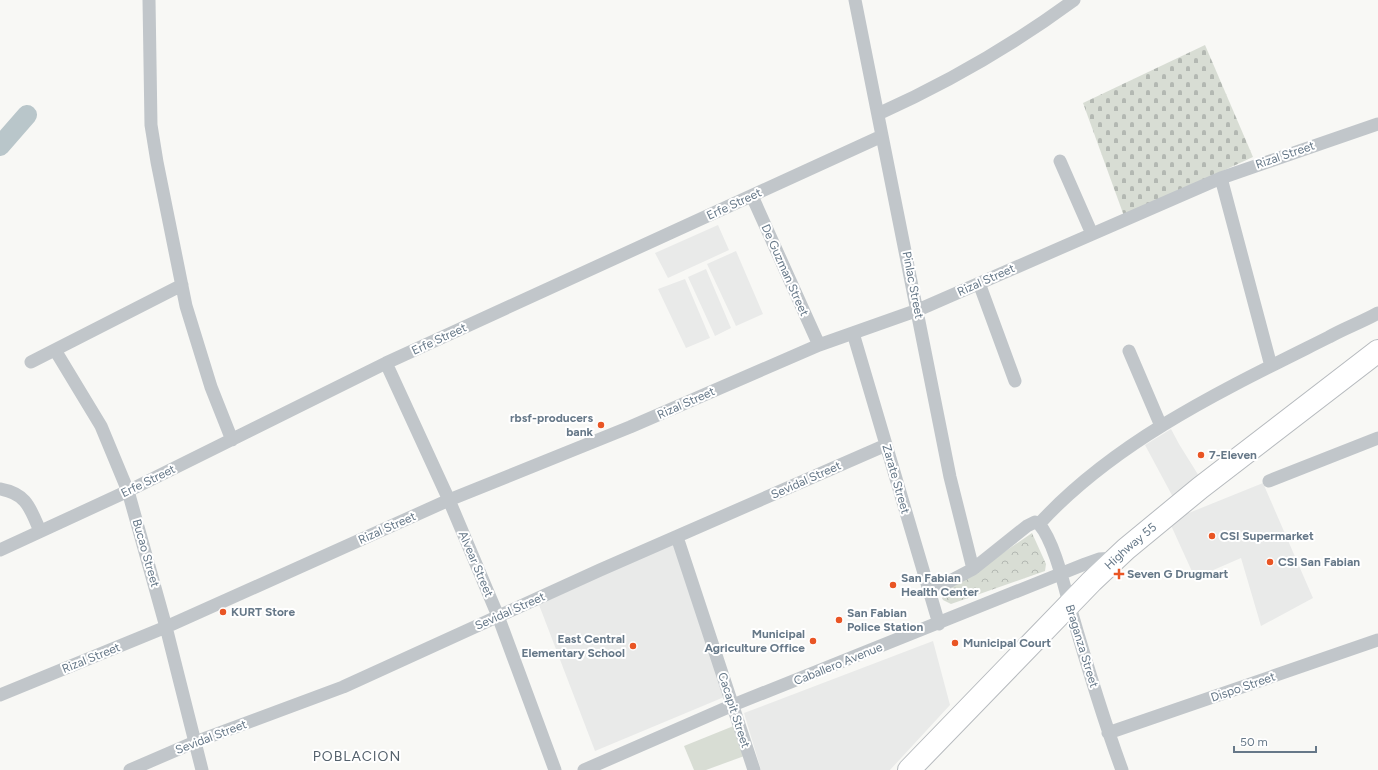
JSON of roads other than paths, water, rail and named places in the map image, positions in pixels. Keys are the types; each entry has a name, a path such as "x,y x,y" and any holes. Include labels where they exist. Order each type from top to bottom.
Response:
{"highway":[{"name":"Highway 55","path":"909,770 1116,558 1200,488 1378,351"}],"street":[{"path":"149,0 152,132 182,285 195,339 211,387 232,440"},
{"name":"Pinlac Street","path":"855,0 918,310 950,477 973,569"},
{"path":"878,114 923,94 956,76 1074,0"},
{"name":"Rizal Street","path":"0,695 166,627 448,500 630,427 819,345 918,310 1221,178 1378,124"},
{"name":"Erfe Street","path":"0,550 128,491 386,363 882,136"},
{"path":"1060,162 1092,234"},
{"path":"1221,178 1272,366"},
{"name":"De Guzman Street","path":"752,196 819,345"},
{"path":"978,283 1015,381"},
{"path":"31,362 182,285"},
{"path":"929,592 973,569 1027,526 1035,522 1039,524 1080,483 1161,426 1272,366 1378,313"},
{"name":"Zarate Street","path":"853,333 939,624"},
{"name":"Bucao Street","path":"55,350 101,426 128,491 166,627 202,770"},
{"path":"1129,352 1161,426"},
{"name":"Alvear Street","path":"386,363 448,500 498,616 556,770"},
{"path":"1270,481 1378,438"},
{"name":"Sevidal Street","path":"130,770 195,742 343,686 600,570 886,444"},
{"path":"0,489 17,494 24,499 30,506 40,531"},
{"name":"Braganza Street","path":"1039,524 1045,533 1061,576 1108,732 1122,770"},
{"name":"Cacapit Street","path":"677,536 754,770"},
{"name":"Caballero Avenue","path":"584,770 733,705 1099,560 1116,558"},
{"name":"Dispo Street","path":"1108,732 1378,640"}],"waterway":[{"path":"0,146 27,115"}],"place":[{"name":"rbsf-producers bank","path":"601,425"},
{"name":"7-Eleven","path":"1201,455"},
{"name":"CSI Supermarket","path":"1212,536"},
{"name":"CSI San Fabian","path":"1270,562"},
{"name":"Seven G Drugmart","path":"1119,574"},
{"name":"San Fabian Health Center","path":"893,585"},
{"name":"KURT Store","path":"223,612"},
{"name":"San Fabian Police Station","path":"839,620"},
{"name":"Municipal Agriculture Office","path":"813,641"},
{"name":"Municipal Court","path":"955,643"},
{"name":"East Central Elementary School","path":"633,646"}],"district":[{"name":"POBLACION","path":"357,756"}]}
